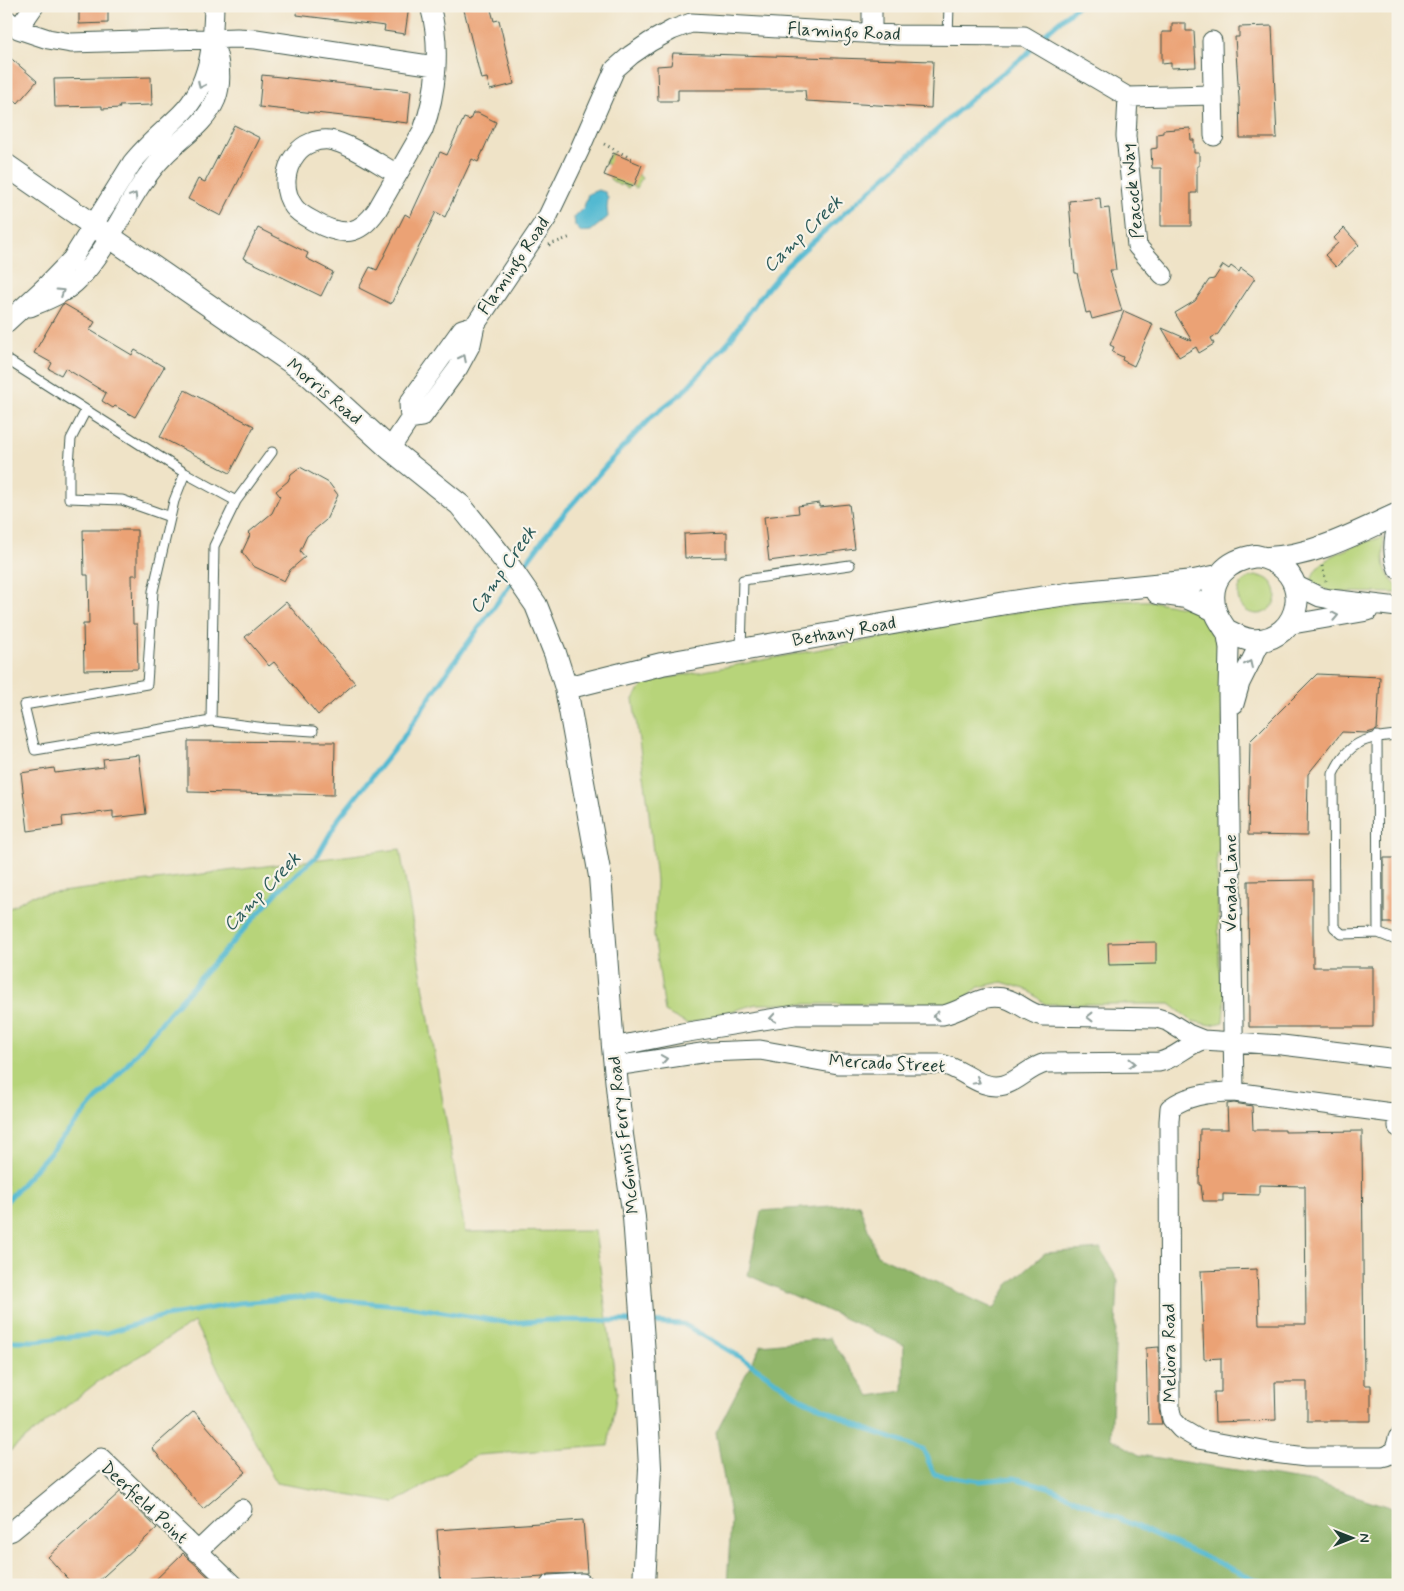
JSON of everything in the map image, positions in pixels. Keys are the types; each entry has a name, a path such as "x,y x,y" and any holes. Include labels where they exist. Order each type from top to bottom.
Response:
{"street":[{"path":"34,6 12,24 48,39 71,43 256,39 436,66"},
{"path":"12,317 101,232 137,157 192,102 204,78 213,39 214,6"},
{"path":"397,174 340,143 328,140 317,141 300,150 294,156 289,166 286,183 290,200 300,213 333,231 348,232 359,228 370,220 423,130 428,117 436,66 437,40 430,6"},
{"path":"872,6 872,34"},
{"name":"Flamingo Road","path":"410,419 422,416 446,386 471,344 475,325 547,218 615,68 631,55 672,30 691,23 872,34 1024,36 1128,97"},
{"path":"1212,41 1214,136"},
{"path":"1128,97 1213,96"},
{"name":"Peacock Way","path":"1128,97 1126,136 1137,246 1163,276"},
{"name":"Morris Road","path":"6,165 308,374 390,449 460,505 536,605 555,653 566,688"},
{"name":"Flamingo Road","path":"390,449 410,419 409,403 462,329 475,325"},
{"path":"430,374 446,386"},
{"path":"1293,581 1306,558 1320,556 1398,514"},
{"path":"1398,524 1393,547 1398,570"},
{"path":"1268,558 1279,563 1288,571 1293,581 1297,604 1293,615 1280,632 1262,639 1246,638 1226,630 1215,610 1214,596 1218,576 1232,563 1243,558 1256,556 1268,558 1320,556"},
{"name":"Bethany Road","path":"566,688 662,664 1035,598 1194,581 1218,576"},
{"path":"1293,581 1320,597 1394,607"},
{"name":"Bethany Road","path":"1125,588 1186,598 1215,610"},
{"path":"1287,625 1394,607"},
{"name":"Venado Lane","path":"1226,630 1229,648 1232,1041"},
{"name":"Venado Lane","path":"1230,725 1240,683 1262,639"},
{"name":"McGinnis Ferry Road","path":"566,688 600,876 614,1057 638,1259 650,1468 644,1585"},
{"name":"Mercado Street","path":"614,1057 682,1033 786,1016 943,1016 973,1002 999,997 1006,998 1036,1015 1043,1016 1157,1018 1166,1020 1188,1034 1203,1040"},
{"name":"Mercado Street","path":"614,1057 760,1050 838,1064 941,1064 956,1068 985,1085 996,1086 1011,1082 1024,1072 1039,1065 1052,1062 1159,1062 1170,1058 1192,1043 1203,1040 1282,1045 1398,1058"},
{"path":"1232,1041 1234,1092"},
{"name":"Meliora Road","path":"1398,1127 1398,1120 1392,1113 1234,1092 1216,1092 1178,1102 1170,1108 1170,1409 1172,1419 1182,1429 1198,1438 1274,1453 1306,1457 1390,1456 1396,1448 1398,1438"},
{"name":"Deerfield Point","path":"6,1533 12,1531 101,1458 233,1585"},
{"path":"197,1552 242,1509"},
{"path":"550,1585 582,1583"}],"lane":[{"path":"948,6 948,36"},
{"path":"6,359 185,473 236,502"},
{"path":"86,410 71,439 69,498 122,500 170,517"},
{"path":"211,721 214,546 236,502 272,452"},
{"path":"185,473 174,502 153,591 147,684 24,705 35,750 211,721 266,728 313,731"},
{"path":"741,651 743,580 850,565"},
{"path":"1398,735 1376,736 1361,741 1339,761 1333,774 1334,927 1342,934 1378,933 1398,941"},
{"path":"1376,736 1378,933"}],"path":[{"path":"604,144 634,160"},
{"path":"1320,556 1326,585"}],"green space":[{"path":"611,153 642,178 636,188 630,185 628,188 621,184 620,186 610,179 611,166 605,163"},
{"path":"1383,537 1384,563 1388,575 1398,587 1398,593 1331,592 1312,584 1313,575 1319,566 1328,559 1351,547"},
{"path":"1257,576 1271,581 1276,595 1271,609 1257,614 1243,609 1238,595 1243,581"},
{"path":"1092,600 1151,601 1194,609 1212,621 1222,658 1224,843 1217,853 1219,965 1226,984 1223,1022 1211,1025 1192,1021 1170,1004 1045,1004 1028,990 1002,982 979,987 958,1004 756,1004 687,1024 665,1012 654,935 656,881 648,804 633,699 646,682 1039,608"},
{"path":"400,849 465,1232 595,1231 617,1392 608,1446 477,1455 394,1503 276,1483 194,1322 96,1383 6,1454 6,910 30,896"},
{"path":"859,1204 877,1255 994,1309 1008,1285 1045,1253 1101,1249 1118,1281 1111,1438 1139,1455 1314,1482 1398,1510 1398,1585 727,1585 731,1521 716,1432 761,1345 830,1338 870,1396 903,1391 904,1345 748,1275 761,1211"}],"water":[{"path":"598,190 605,192 608,198 608,217 591,231 581,232 575,226 574,217 584,207 588,194"}],"building":[{"path":"79,6 108,6 108,23 79,24"},
{"path":"298,6 409,6 405,34 384,31 385,26 297,15"},
{"path":"463,6 490,6 494,21 499,20 514,84 490,90 487,78 481,79"},
{"path":"1172,23 1186,23 1186,31 1194,31 1196,67 1171,68 1171,63 1162,64 1162,32 1172,32"},
{"path":"1272,26 1277,138 1240,138 1235,37 1239,37 1239,27"},
{"path":"673,53 933,61 931,108 806,101 805,90 678,90 678,101 658,101 657,66 671,65"},
{"path":"6,54 37,81 18,103 6,92"},
{"path":"262,75 411,91 408,123 259,107"},
{"path":"151,77 152,105 119,106 120,108 102,109 102,106 55,107 54,79"},
{"path":"473,113 478,113 496,122 478,162 472,159 445,217 436,212 391,304 359,288 370,267 377,270 405,214 410,217 440,152 447,155 464,118 470,120"},
{"path":"234,125 260,138 221,216 188,199 198,179 205,182"},
{"path":"1190,128 1191,140 1194,140 1194,153 1199,153 1197,193 1191,193 1191,226 1161,226 1161,168 1152,168 1151,149 1157,148 1157,134 1163,133 1163,130"},
{"path":"613,153 642,165 634,186 604,175"},
{"path":"1100,198 1101,209 1109,208 1116,270 1110,270 1122,311 1092,319 1090,312 1086,313 1077,273 1075,273 1069,201"},
{"path":"258,228 308,253 306,258 333,272 321,296 243,258"},
{"path":"1344,228 1359,245 1336,267 1325,255 1338,243 1334,238"},
{"path":"1223,265 1229,269 1231,266 1239,272 1241,268 1255,278 1218,334 1211,338 1214,344 1199,353 1196,347 1179,357 1162,328 1192,341 1175,313 1195,301 1209,280 1214,279"},
{"path":"64,304 95,322 90,330 132,355 135,350 164,367 135,417 102,401 106,393 65,368 61,375 49,369 52,363 34,353"},
{"path":"1124,311 1153,324 1134,366 1122,360 1123,357 1112,352 1114,347 1110,345"},
{"path":"185,390 254,426 230,473 160,437"},
{"path":"300,467 329,483 338,495 326,520 307,536 300,551 305,557 290,570 284,581 253,566 242,552 250,535 248,533 272,513 280,496 276,491"},
{"path":"819,503 819,507 849,504 855,549 769,561 764,517 799,513 798,506"},
{"path":"83,530 137,530 137,575 132,575 133,624 137,624 138,669 84,670 83,624 89,624 88,575 84,575"},
{"path":"727,532 727,557 685,558 684,534"},
{"path":"286,602 355,683 318,715 274,662 269,666 245,637"},
{"path":"1317,674 1380,677 1377,730 1367,733 1342,732 1308,774 1307,836 1248,835 1250,741"},
{"path":"188,741 335,742 334,795 188,792"},
{"path":"139,755 146,814 113,818 113,811 62,817 63,826 28,831 21,773 54,768 55,773 104,767 103,759"},
{"path":"1384,858 1398,858 1398,923 1384,923"},
{"path":"1313,880 1313,967 1373,967 1373,1027 1249,1027 1248,881"},
{"path":"1156,942 1156,964 1109,965 1108,943"},
{"path":"1234,1103 1252,1106 1253,1130 1285,1130 1285,1132 1362,1131 1364,1385 1371,1385 1371,1421 1307,1421 1307,1382 1275,1382 1276,1420 1215,1422 1214,1392 1221,1392 1221,1358 1204,1359 1201,1271 1257,1269 1259,1324 1306,1324 1305,1186 1259,1185 1259,1195 1223,1194 1223,1201 1203,1201 1201,1185 1199,1185 1200,1129 1228,1129 1227,1104"},
{"path":"1159,1347 1159,1409 1162,1424 1148,1424 1146,1348"},
{"path":"194,1411 246,1472 203,1509 152,1448"},
{"path":"120,1492 157,1528 94,1585 73,1585 48,1557"},
{"path":"583,1520 587,1573 549,1574 543,1577 441,1584 437,1530"},
{"path":"183,1553 217,1585 150,1585"}],"waterway":[{"name":"Camp Creek","path":"520,571 553,526 612,459 652,416 682,393 730,340 757,301 786,266 981,90 1026,55 1047,32 1077,6"},
{"name":"Camp Creek","path":"6,1202 126,1066 169,1013 281,888 318,855 339,818 403,738 442,679 512,582"},
{"path":"6,1341 36,1341 106,1333 160,1317 239,1303 308,1297 407,1306 510,1323 550,1320 636,1321"},
{"path":"647,1322 683,1324 742,1358 802,1399 871,1431 923,1449 934,1474 980,1481 1014,1478 1048,1487 1268,1585"}]}
